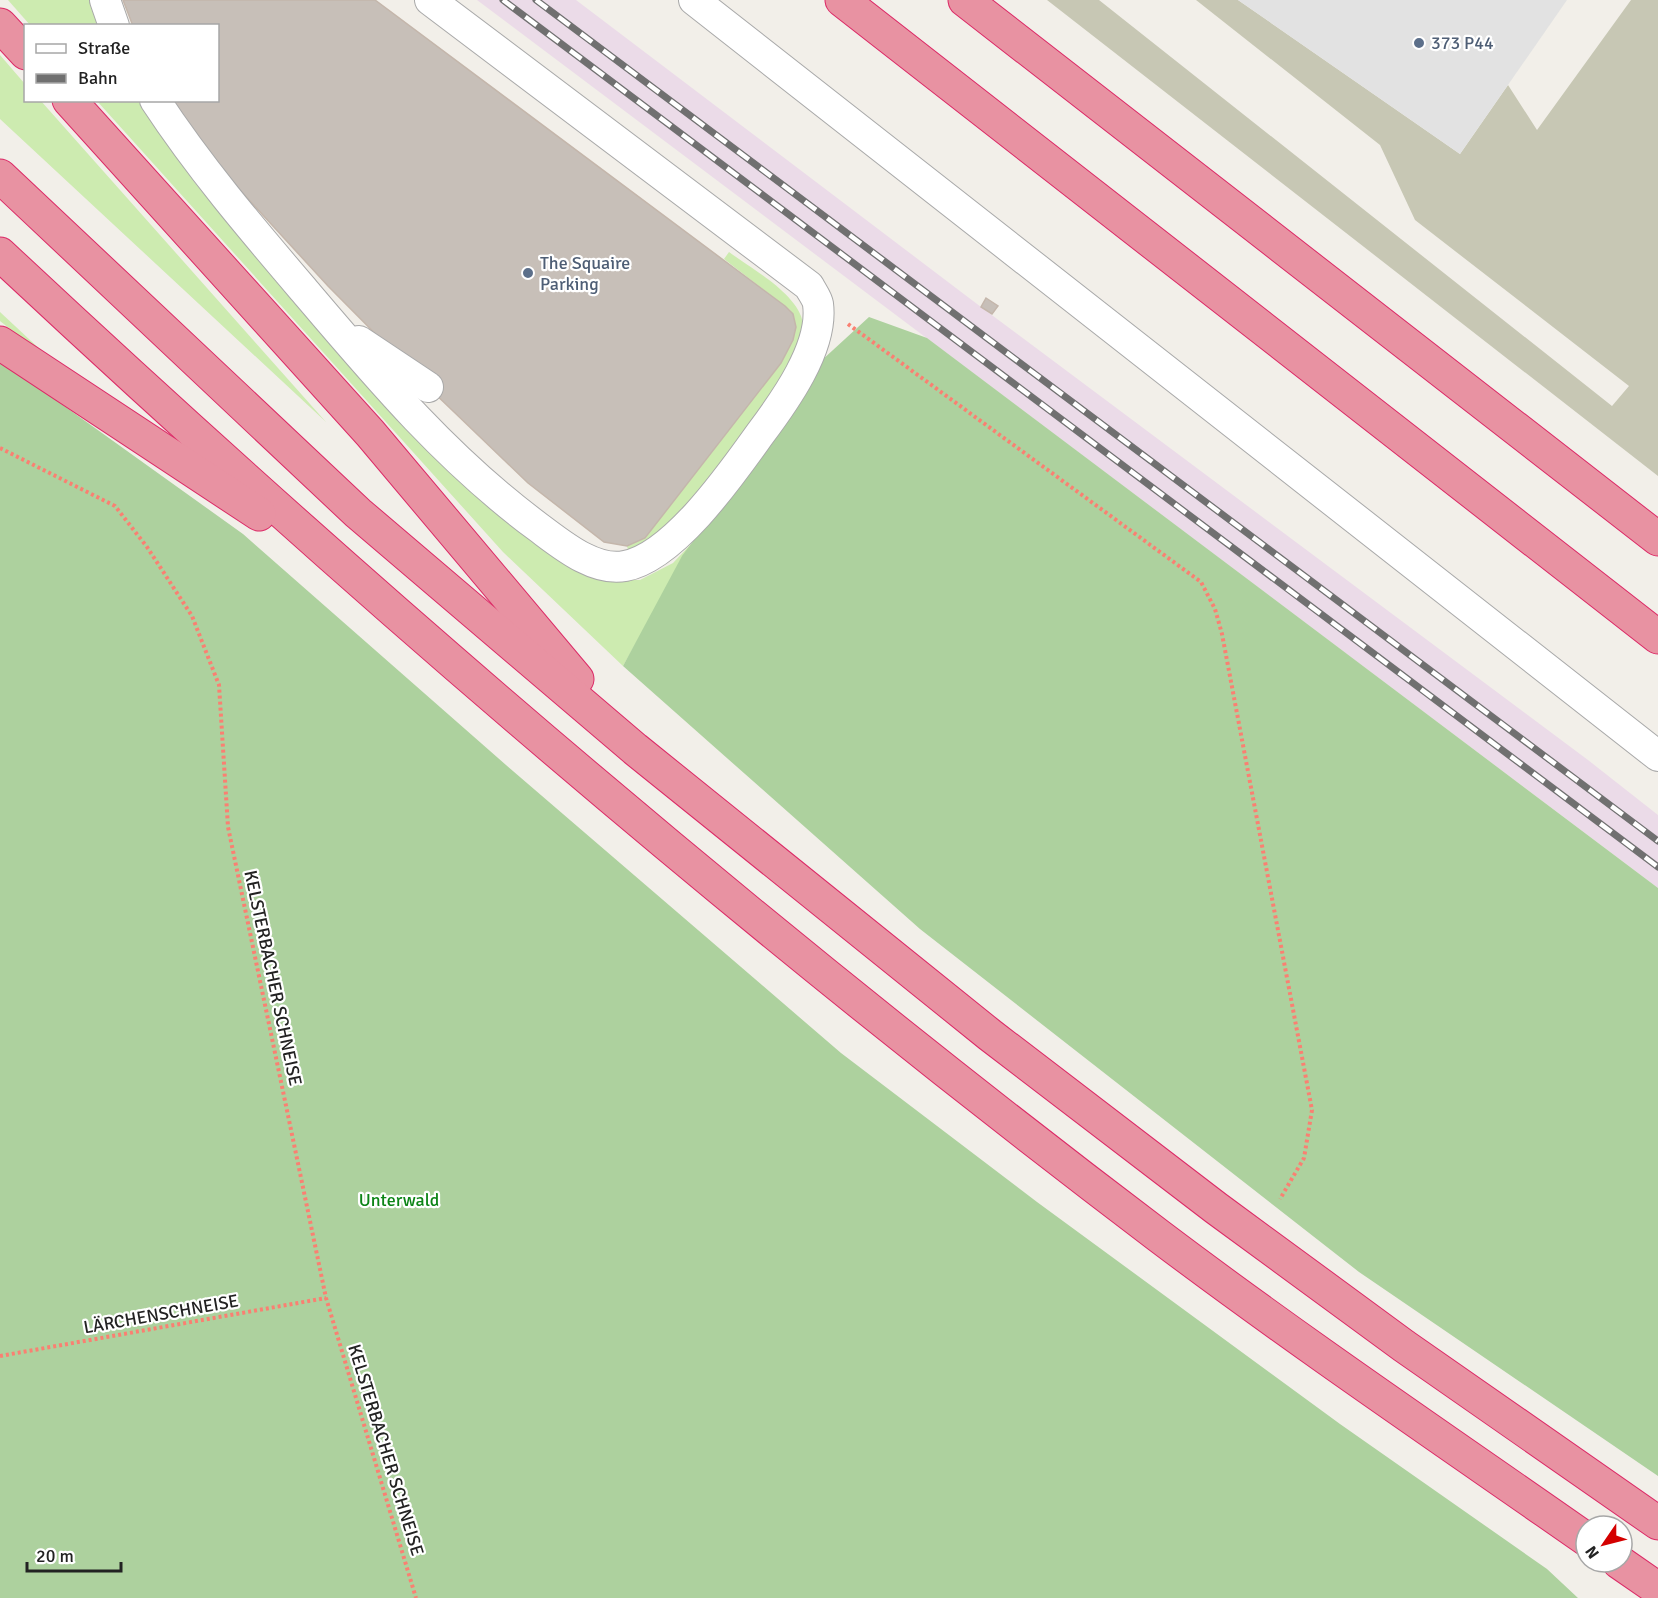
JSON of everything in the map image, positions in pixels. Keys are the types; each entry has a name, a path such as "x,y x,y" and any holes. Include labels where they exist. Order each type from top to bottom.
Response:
{"highway":[{"path":"842,0 1658,637"},
{"path":"965,0 1658,539"},
{"path":"0,25 24,51"},
{"path":"71,102 370,432 635,749"},
{"path":"0,176 358,513 635,749 990,1035 1216,1208 1404,1346 1658,1523"},
{"path":"0,254 360,582 721,890 980,1099 1164,1240 1574,1530"},
{"path":"0,343 360,582"},
{"path":"1634,1572 1658,1589"}],"street":[{"path":"105,0 113,24"},
{"path":"156,102 200,167 329,321 407,410 498,497 588,560 622,567 641,562 660,551 730,476 801,372 815,335 818,303 809,286 430,0"},
{"path":"694,0 1658,756"},
{"path":"263,243 328,286"},
{"path":"329,321 428,387"}],"path":[{"path":"818,303 1201,582 1215,609 1222,634 1284,973 1312,1110 1304,1158 1280,1199"},
{"name":"KELSTERBACHER SCHNEISE","path":"0,448 115,506 147,547 192,616 219,685 228,827 326,1298 416,1598"},
{"name":"LÄRCHENSCHNEISE","path":"0,1356 326,1298"}],"shaded area":[{"path":"477,0 576,0 981,307 1588,760 1658,815 1658,888"},
{"path":"1047,0 1099,0 1612,406 1629,386 1415,220 1380,145 1196,0 1238,0 1460,154 1508,85 1537,130 1631,0 1658,0 1658,476"},
{"name":"373 P44","path":"1238,0 1567,0 1460,154"}],"green space":[{"path":"8,0 89,0 101,24 29,24"},
{"path":"0,55 24,83 24,102 42,102 326,422 0,119"},
{"path":"98,102 143,102 195,183 301,311 440,457 601,580 640,580 673,563 692,543 623,666 503,552"},
{"path":"729,252 773,283 793,302 803,323 800,343 787,371 767,404 716,473 667,526 649,541 628,550 627,546 645,538 781,363 793,337 795,324 790,310 724,259"},
{"path":"0,312 61,369 0,321"},
{"path":"869,317 927,338 1658,888 1658,1476 1359,1272 920,929 623,666 682,556 800,398 821,361"},
{"name":"Unterwald","path":"0,360 243,534 506,765 841,1053 1037,1202 1340,1424 1547,1569 1578,1598 0,1598"}],"building":[{"name":"The Squaire Parking","path":"123,0 375,0 785,306 793,314 796,327 793,340 781,363 645,538 627,546 604,542 528,483 428,387 328,286 227,176 173,102 219,102 219,24 132,24"},
{"path":"986,298 998,306 992,314 981,307"}],"railway":[{"path":"503,0 1658,867"},
{"path":"536,0 1658,841"}],"place":[{"name":"373 P44","path":"1419,43"},
{"name":"The Squaire Parking","path":"528,273"}]}
